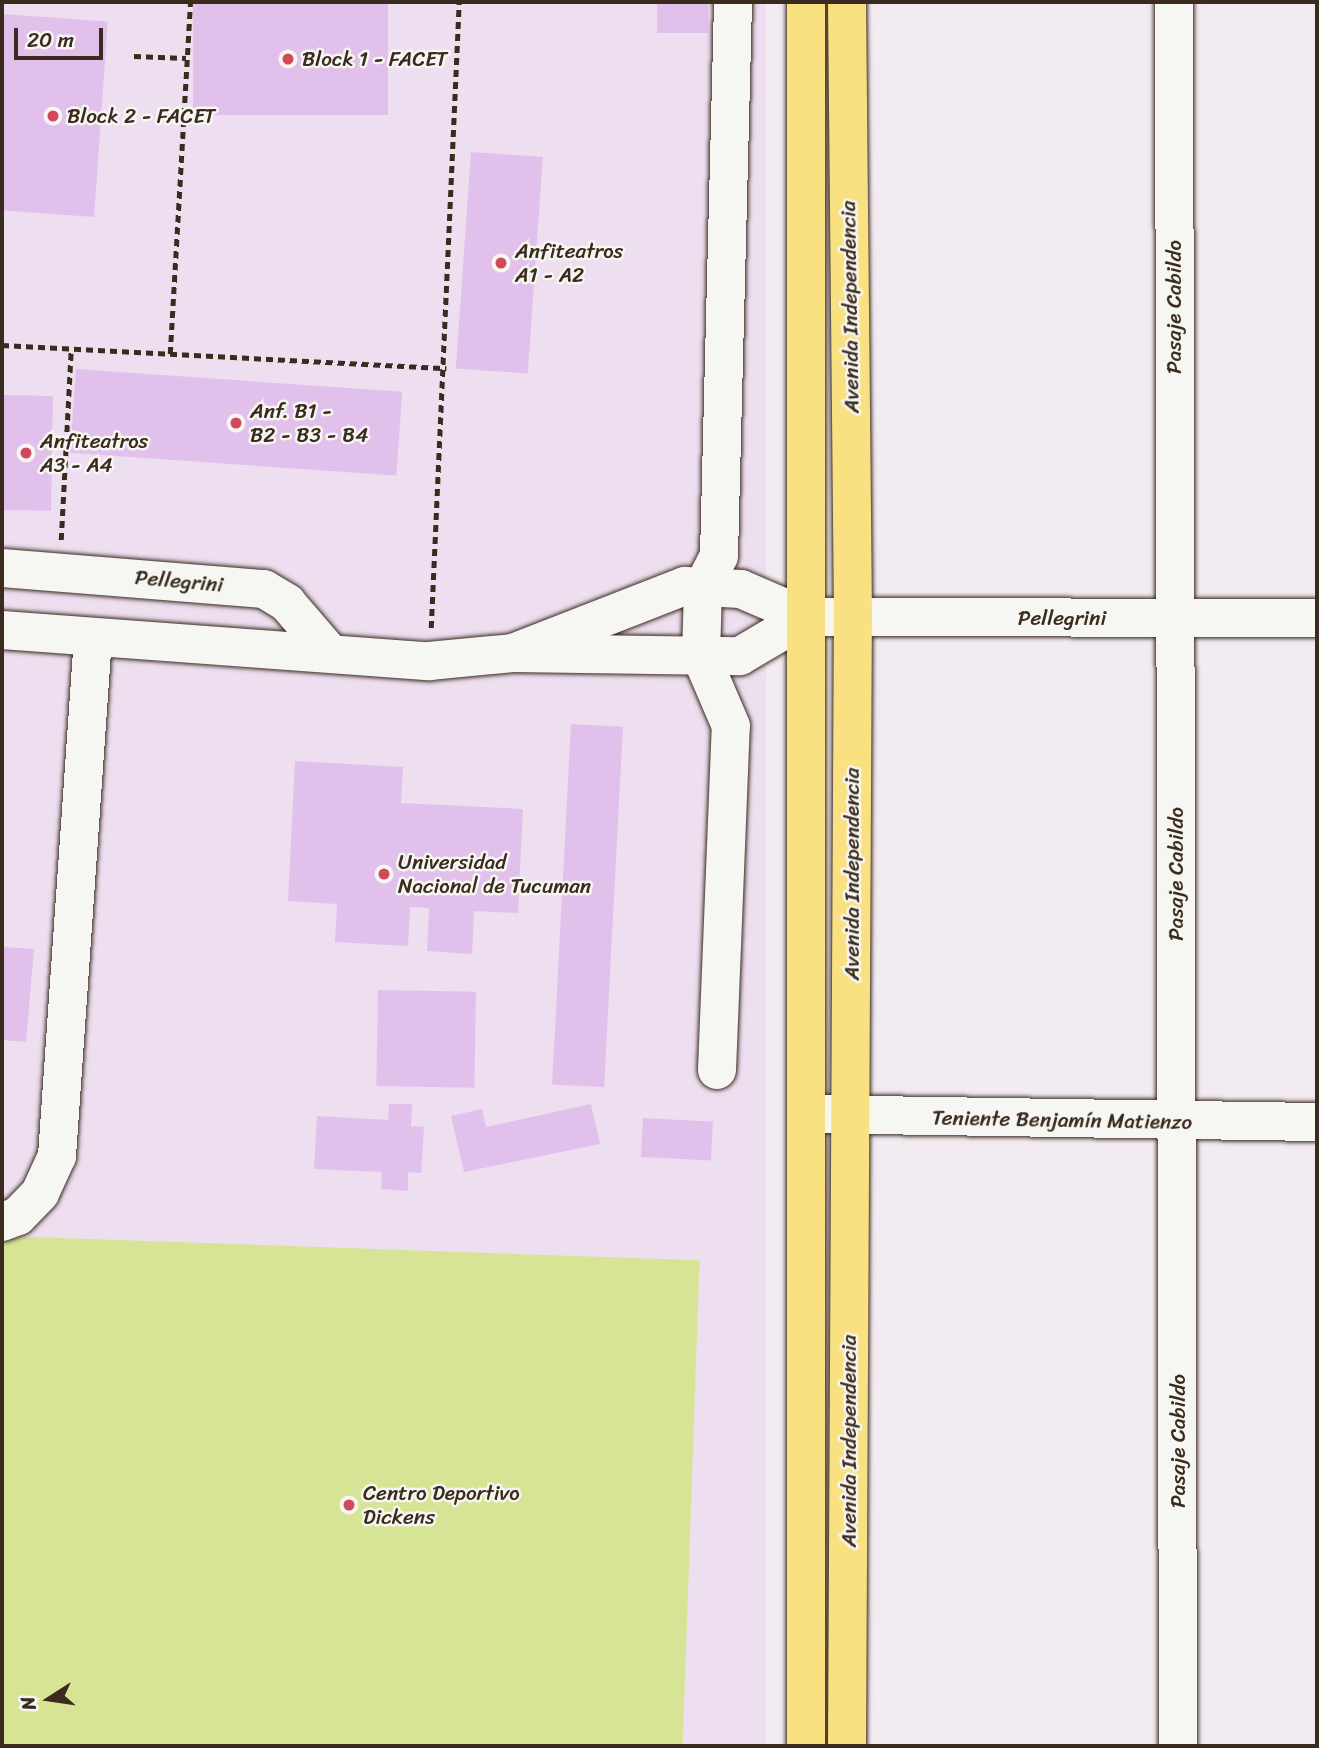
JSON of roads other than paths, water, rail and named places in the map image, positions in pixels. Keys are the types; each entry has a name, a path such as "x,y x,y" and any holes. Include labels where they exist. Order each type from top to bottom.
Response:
{"main road":[{"name":"Avenida Independencia","path":"806,2 806,1746"},
{"name":"Avenida Independencia","path":"847,2 853,617 847,1746"}],"street":[{"path":"716,1070 731,726 701,656 703,587 719,556 733,2"},
{"name":"Pasaje Cabildo","path":"1174,2 1178,1746"},
{"name":"Pellegrini","path":"2,568 59,570 264,589 287,603 329,653"},
{"name":"Pellegrini","path":"513,653 685,586 741,589 806,617 1317,618"},
{"name":"Pellegrini","path":"2,630 429,661 513,653 740,656 806,617"},
{"path":"2,1222 18,1216 40,1193 57,1156 93,637"},
{"name":"Teniente Benjamín Matienzo","path":"807,1114 1178,1122 1317,1122"}],"place":[{"name":"Block 1 - FACET","path":"288,59"},
{"name":"Block 2 - FACET","path":"53,116"},
{"name":"Anfiteatros A1 - A2","path":"501,263"},
{"name":"Anf. B1 - B2 - B3 - B4","path":"236,423"},
{"name":"Anfiteatros A3 - A4","path":"26,453"},
{"name":"Universidad Nacional de Tucuman","path":"384,874"},
{"name":"Centro Deportivo Dickens","path":"349,1505"}]}
